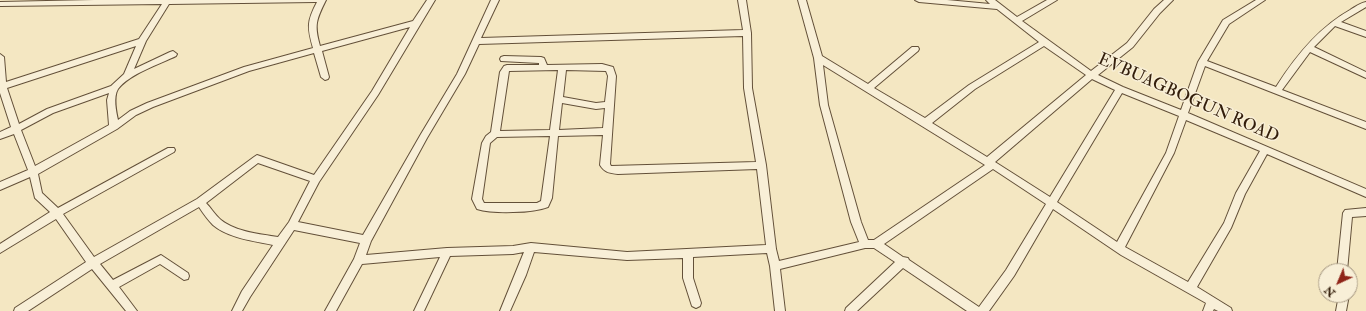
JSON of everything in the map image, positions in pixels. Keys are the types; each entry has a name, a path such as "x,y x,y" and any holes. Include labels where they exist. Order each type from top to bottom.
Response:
{"street":[{"path":"0,4 315,0"},
{"path":"322,0 315,14 312,30 325,77"},
{"path":"237,311 246,294 292,225 316,178 375,93 431,0"},
{"path":"330,311 358,260 366,240 424,136 461,74 495,0"},
{"path":"742,0 747,34 748,88 761,165 780,311"},
{"path":"802,0 818,58 824,105 856,222 865,244"},
{"path":"918,0 1000,7"},
{"name":"EVBUAGBOGUN ROAD","path":"990,0 1044,42 1092,74 1120,89 1366,192"},
{"path":"1017,20 1053,0"},
{"path":"876,244 990,163 1092,74 1130,45 1157,11 1169,0"},
{"path":"1119,248 1170,152 1182,114 1202,62 1226,22 1261,0"},
{"path":"127,76 142,41 167,2"},
{"path":"1277,92 1293,66 1308,48 1335,23 1366,4"},
{"path":"0,186 33,172 114,127 133,113 150,105 247,68 416,23"},
{"path":"1335,23 1366,34"},
{"path":"477,41 747,34"},
{"path":"2,86 142,41"},
{"path":"925,123 972,87 1044,42"},
{"path":"1308,48 1366,75"},
{"path":"869,88 915,49"},
{"path":"0,136 16,130 50,111 114,88 127,76 174,54"},
{"path":"0,57 2,86 16,130 33,172 38,195 57,213 93,263 132,311"},
{"path":"818,58 990,163 1119,248 1190,289 1210,306 1227,311"},
{"path":"504,59 541,60 544,67"},
{"path":"1202,62 1366,126"},
{"path":"562,67 559,99 555,133 547,198 545,204 538,207 486,208 480,206 477,199 486,143 489,138 495,134 555,133 608,131"},
{"path":"495,134 504,72 507,68 602,67 610,69 612,76 605,164 609,169 686,169 761,165"},
{"path":"114,88 112,100 114,127"},
{"path":"775,266 842,251 865,244 876,244 976,311 1010,273 1120,89"},
{"path":"559,99 596,106 609,105"},
{"path":"1190,289 1228,225 1241,193 1264,149"},
{"path":"0,249 57,213 171,150"},
{"path":"19,311 93,263 200,202 256,159 316,178"},
{"path":"200,202 219,224 235,231 280,242"},
{"path":"1343,263 1348,213 1366,212"},
{"path":"292,225 366,240"},
{"path":"358,260 447,252 513,250 531,247 558,248 627,256 771,249"},
{"path":"505,311 521,275 531,247"},
{"path":"419,311 447,252"},
{"path":"688,253 688,278 696,303"},
{"path":"112,285 161,259 184,276"},
{"path":"850,311 904,262"}]}
